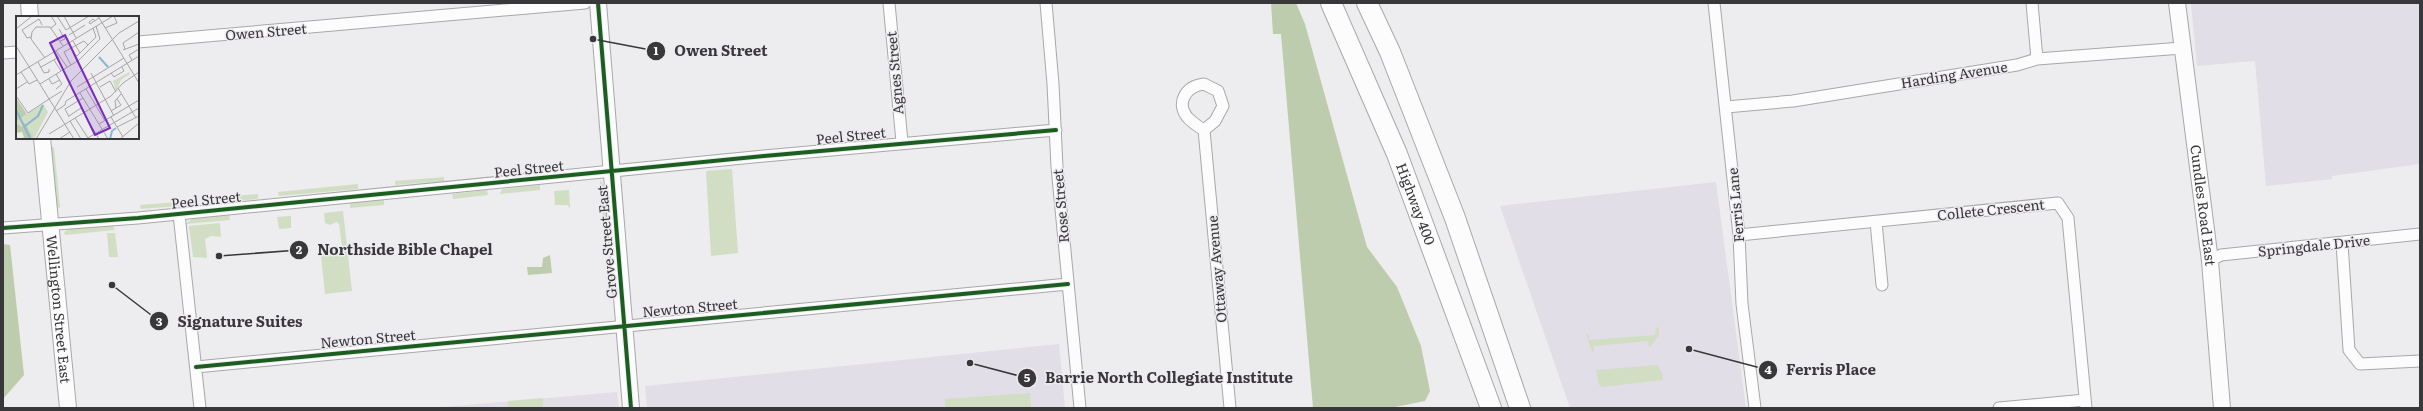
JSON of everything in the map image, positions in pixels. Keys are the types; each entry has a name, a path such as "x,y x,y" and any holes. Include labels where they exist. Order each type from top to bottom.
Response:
{"highway":[{"name":"Highway 400","path":"1330,3 1397,154 1491,408"},
{"path":"1369,5 1390,52 1455,218 1520,408"}],"street":[{"path":"29,3 30,16"},
{"name":"Owen Street","path":"139,42 477,8 585,3"},
{"name":"Grove Street East","path":"598,3 631,408"},
{"name":"Agnes Street","path":"889,3 902,142"},
{"name":"Rose Street","path":"1046,3 1056,130 1057,167 1080,408"},
{"name":"Ferris Lane","path":"1714,3 1739,235 1742,304 1755,408"},
{"path":"2032,3 2037,59"},
{"name":"Cundles Road East","path":"2177,3 2210,261 2222,408"},
{"name":"Harding Avenue","path":"1726,107 1824,96 2017,65 2037,59 2182,48"},
{"path":"3,53 16,52"},
{"name":"Peel Street","path":"3,228 179,214 902,142 1056,130"},
{"name":"Ottaway Avenue","path":"1204,130 1230,408"},
{"name":"Wellington Street East","path":"42,139 49,225 68,408"},
{"name":"Collete Crescent","path":"1739,235 2058,203 2068,218 2085,404"},
{"path":"179,214 200,408"},
{"path":"1876,222 1882,285"},
{"name":"Springdale Drive","path":"2210,261 2221,255 2420,234"},
{"path":"2342,243 2349,350 2360,364 2420,361"},
{"name":"Newton Street","path":"196,367 624,325 1068,284"},
{"path":"1999,408 2085,404"}],"shaded area":[{"path":"2191,3 2420,3 2420,164 2332,176 2332,179 2266,186 2255,61 2197,66"},
{"path":"1716,182 1746,408 1570,408 1500,206"},
{"path":"1059,344 1065,408 647,408 645,386"},
{"path":"617,392 619,408 431,408"}],"green space":[{"path":"1271,3 1296,3 1305,24 1367,247 1397,287 1421,346 1430,391 1425,401 1390,408 1313,408 1281,34 1273,34"},
{"path":"54,147 60,207 57,209 50,148"},
{"path":"732,169 738,253 711,256 706,171"},
{"path":"444,177 444,181 395,185 395,181"},
{"path":"600,180 606,188 608,218 603,219"},
{"path":"358,184 358,189 279,196 278,192"},
{"path":"540,185 540,190 500,194 502,189"},
{"path":"487,190 488,195 453,199 452,194"},
{"path":"569,190 570,208 567,205 555,205 554,191"},
{"path":"258,194 258,199 221,202 221,197"},
{"path":"384,200 384,205 350,208 350,203"},
{"path":"178,202 179,206 141,209 140,205"},
{"path":"343,211 352,291 325,294 320,247 342,246 339,224 337,222 330,225 325,223 324,213"},
{"path":"229,215 230,220 186,224 193,218"},
{"path":"291,216 291,228 279,229 277,217"},
{"path":"220,223 221,237 211,236 205,239 207,258 193,257 189,226"},
{"path":"113,226 115,230 65,235 64,232 70,229"},
{"path":"107,233 115,233 118,257 109,257"},
{"path":"3,244 10,245 24,375 3,399"},
{"path":"550,255 552,273 528,275 527,267 542,267 543,258"},
{"path":"1656,327 1659,328 1659,335 1649,348 1648,341 1594,346 1593,354 1586,334 1588,334 1590,340 1655,335"},
{"path":"1657,365 1662,373 1663,380 1603,387 1599,385 1596,370"},
{"path":"1030,393 1031,408 945,408 945,399"},
{"path":"543,398 543,408 508,408 508,401"}],"cycle path":[{"path":"598,3 631,408"},
{"path":"3,228 138,218 764,156 1056,130"},
{"path":"196,367 1068,284"}],"place":[{"name":"Owen Street","path":"593,39"},
{"name":"Northside Bible Chapel","path":"219,256"},
{"name":"Signature Suites","path":"112,285"},
{"name":"Ferris Place","path":"1689,349"},
{"name":"Barrie North Collegiate Institute","path":"970,363"}]}
